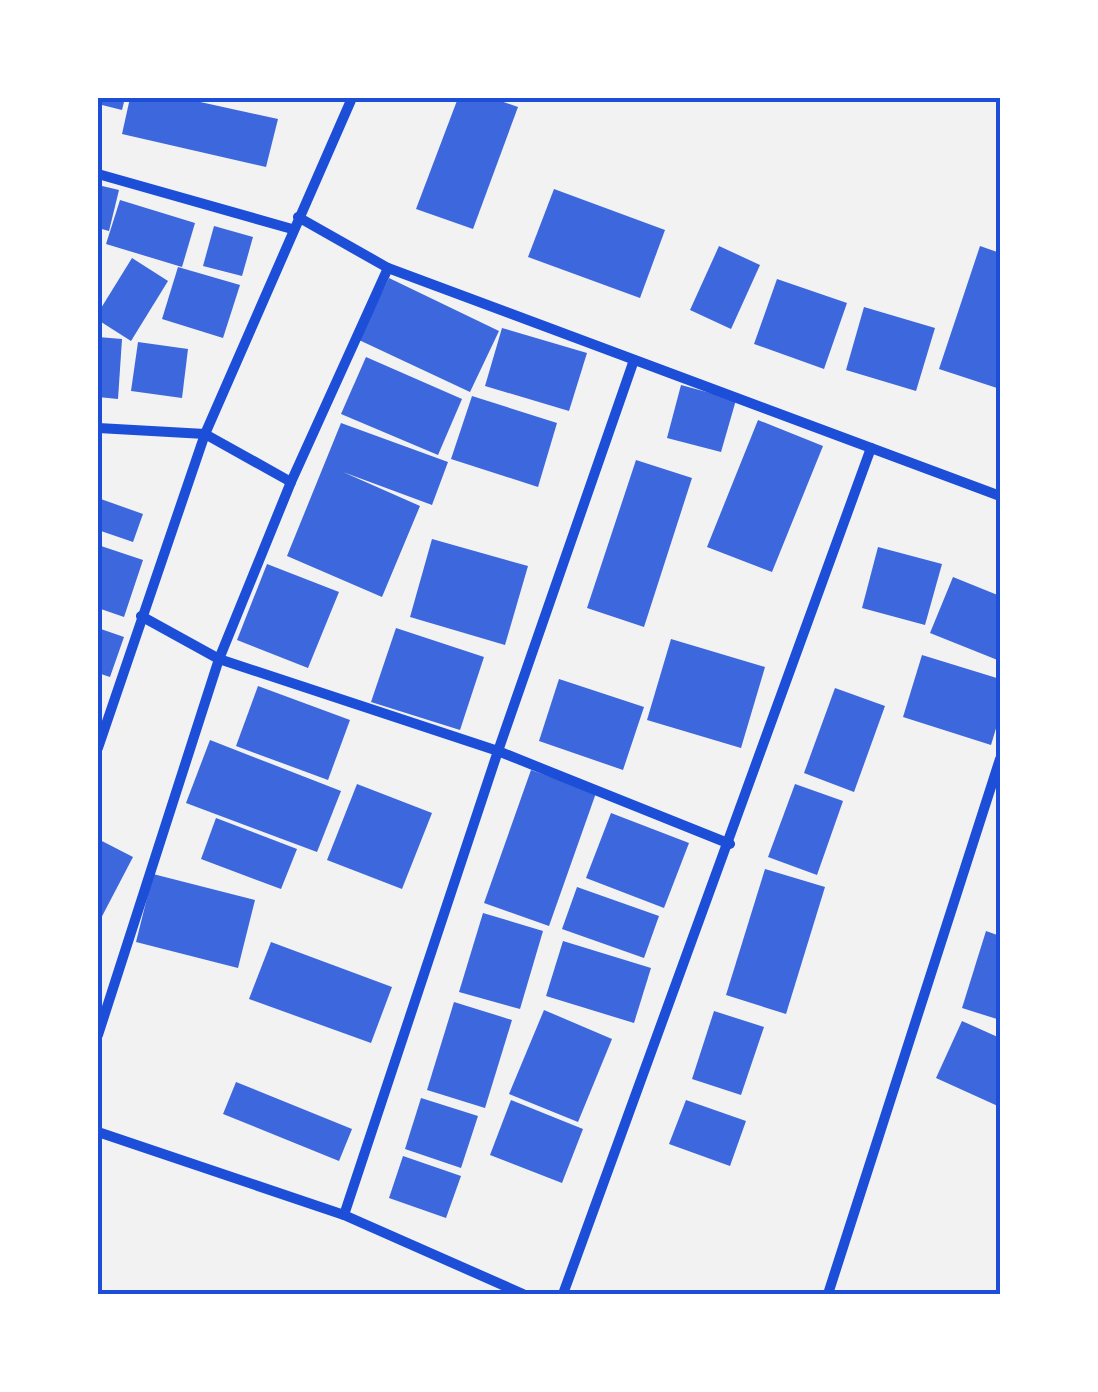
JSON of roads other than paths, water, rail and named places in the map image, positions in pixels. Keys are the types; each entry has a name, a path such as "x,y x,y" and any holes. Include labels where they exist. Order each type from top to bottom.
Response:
{"street":[{"path":"98,748 205,434 352,98"},
{"path":"98,174 295,223 388,268 1000,496"},
{"path":"98,1035 219,659 292,482 388,268"},
{"path":"344,1214 498,751 634,360"},
{"path":"98,428 205,434 292,482"},
{"path":"563,1294 871,448"},
{"path":"140,616 219,659 498,751 730,844"},
{"path":"828,1294 1000,758"},
{"path":"98,1132 344,1214 523,1294"}]}
